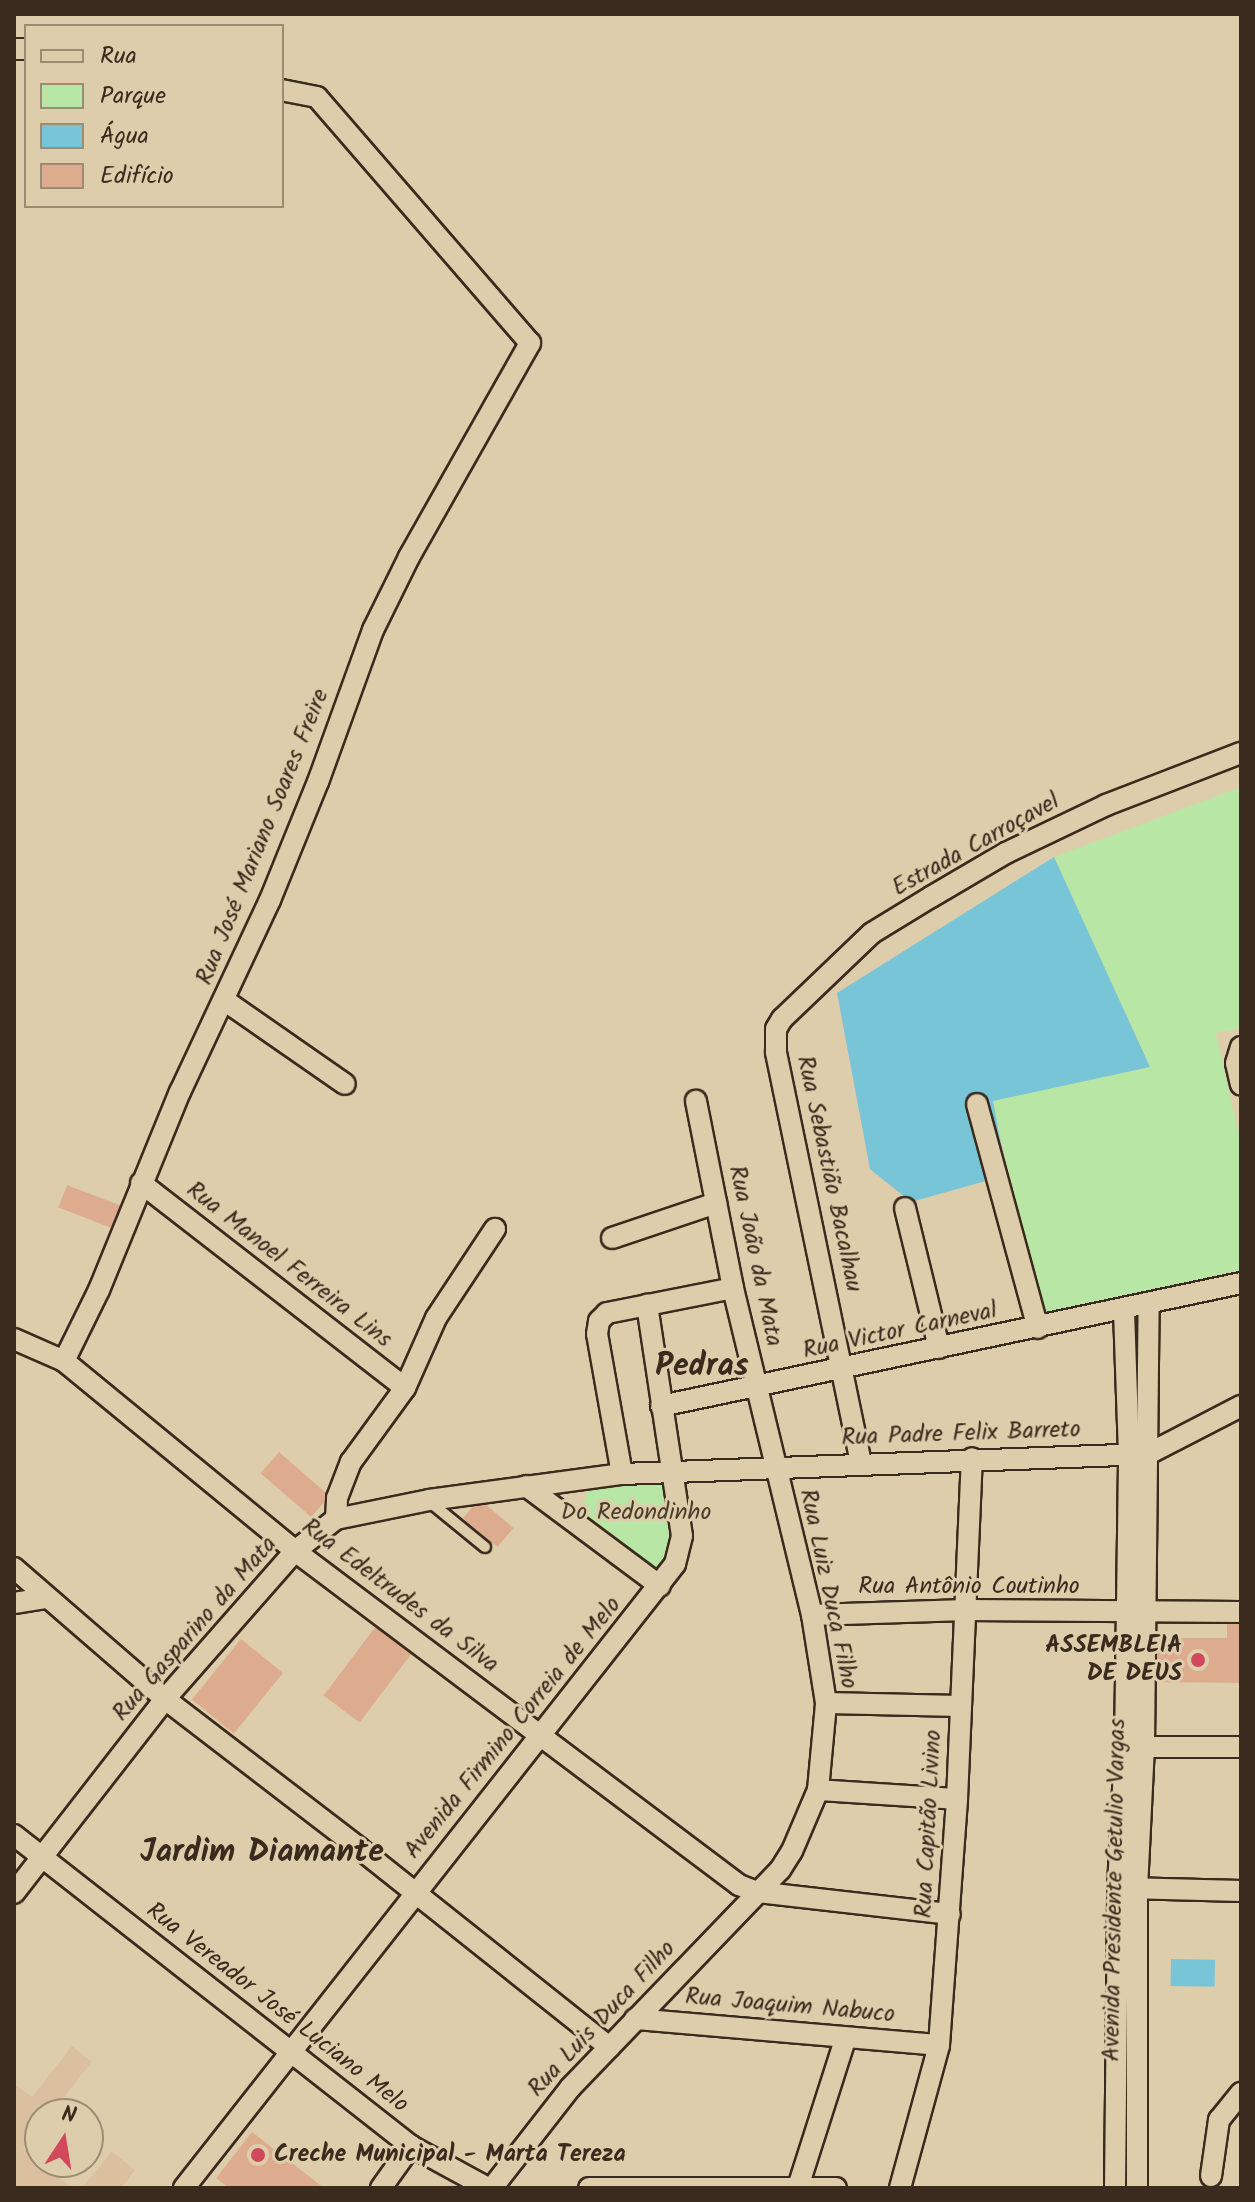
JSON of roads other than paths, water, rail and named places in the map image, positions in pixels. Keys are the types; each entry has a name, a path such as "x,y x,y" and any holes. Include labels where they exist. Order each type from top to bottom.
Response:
{"street":[{"name":"Rua José Mariano Soares Freire","path":"64,1361 99,1290 141,1183 270,900 318,782 373,630 397,579 530,343 317,97 284,90"},
{"name":"Estrada Carroçavel","path":"774,1037 782,1019 872,933 931,897 1006,853 1106,805 1241,753"},
{"path":"224,1000 345,1084"},
{"name":"Rua Sebastião Bacalhau","path":"774,1037 861,1463"},
{"path":"1241,1047 1236,1063 1241,1084"},
{"name":"Rua João da Mata","path":"696,1101 733,1288 776,1469"},
{"path":"977,1104 1038,1328"},
{"name":"Rua Manoel Ferreira Lins","path":"141,1183 405,1388"},
{"path":"612,1238 716,1203"},
{"path":"905,1208 939,1348"},
{"path":"336,1519 343,1477 405,1388 436,1318 495,1229"},
{"name":"Rua Victor Carneval","path":"661,1406 1149,1305 1241,1283"},
{"path":"622,1474 597,1334 599,1321 607,1313 733,1288"},
{"name":"Avenida Firmino Correia de Melo","path":"184,2188 675,1564 682,1548 647,1305"},
{"name":"Avenida Presidente Getulio Vargas","path":"1115,2188 1134,1747 1138,1454 1149,1305"},
{"name":"Avenida Presidente Getulio Vargas","path":"1124,1310 1138,1454"},
{"name":"Rua Edeltrudes da Silva","path":"14,1339 64,1361 295,1551 540,1733 732,1881 757,1892"},
{"path":"1138,1454 1241,1406"},
{"name":"Rua Padre Felix Barreto","path":"336,1519 429,1500 622,1474 972,1458 1138,1454"},
{"name":"Rua Capitão Livino","path":"900,2188 939,2045 957,1799 972,1458"},
{"name":"Rua Luiz Duca Filho","path":"757,1892 780,1870 792,1851 818,1790 826,1703 812,1615 776,1469"},
{"path":"526,1486 660,1586"},
{"name":"Rua Gasparino da Mata","path":"14,1893 165,1699 295,1551 336,1519"},
{"path":"14,1568 165,1699 609,2047"},
{"path":"14,1603 47,1598"},
{"name":"Rua Antônio Coutinho","path":"812,1615 966,1610 1241,1612"},
{"path":"826,1703 961,1706"},
{"path":"1134,1747 1241,1747"},
{"path":"818,1790 957,1799"},
{"name":"Rua Vereador José Luciano Melo","path":"14,1835 288,2053 411,2146 490,2188"},
{"path":"1128,1888 1241,1891"},
{"name":"Avenida Presidente Getulio Vargas","path":"1128,1888 1137,2188"},
{"path":"757,1892 950,1914"},
{"name":"Rua Luis Duca Filho","path":"490,2188 546,2116 757,1892"},
{"name":"Rua Joaquim Nabuco","path":"635,2019 939,2045"},
{"path":"798,2187 846,2037"},
{"path":"1211,2176 1219,2120 1241,2093"},
{"path":"381,2188 411,2146"},
{"path":"589,2188 836,2188"}],"lane":[{"path":"429,1500 485,1547"}],"water":[{"path":"1054,857 1150,1067 993,1101 1007,1175 911,1202 870,1169 837,993"},
{"path":"1171,1959 1215,1960 1215,1987 1171,1986"}],"place":[{"name":"ASSEMBLEIA DE DEUS","path":"1198,1660"},
{"name":"Creche Municipal - Marta Tereza","path":"258,2155"}],"district":[{"name":"Pedras","path":"702,1367"},
{"name":"Jardim Diamante","path":"262,1853"}],"park label":[{"name":"Do Redondinho","path":"636,1513"}]}
